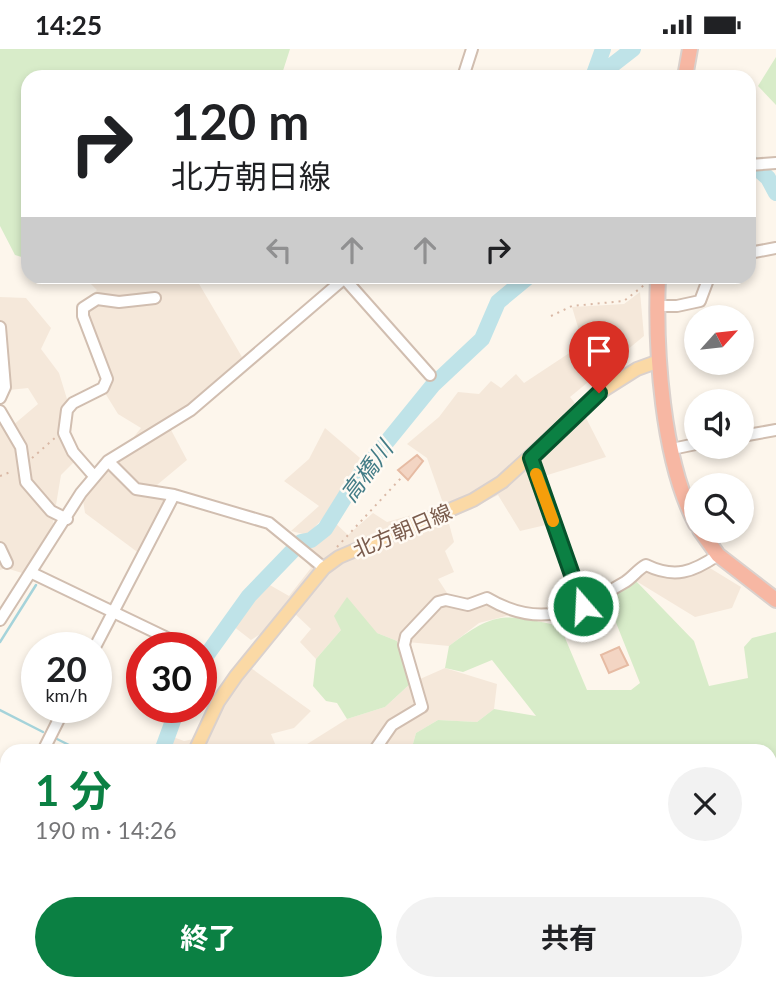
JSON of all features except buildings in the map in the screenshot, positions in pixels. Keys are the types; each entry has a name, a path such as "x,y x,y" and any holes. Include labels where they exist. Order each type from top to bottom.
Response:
{"highway":[{"path":"686,70 690,49"},
{"path":"658,284 659,361 677,480 684,496"},
{"path":"709,543 718,555 776,600"}],"main road":[{"name":"北方朝日線","path":"198,744 218,702 236,676 324,568 362,546 473,500 502,482 531,458 599,393 637,369 659,361"}],"street":[{"path":"465,70 472,49"},
{"path":"756,165 776,163"},
{"path":"756,251 776,247"},
{"path":"0,620 94,476 108,461 191,410 336,284"},
{"path":"350,284 430,375"},
{"path":"657,306 677,306 700,300 706,284"},
{"path":"94,476 73,452 64,433 67,410 73,403 103,389 107,379 83,316 83,308 97,299 119,302 155,298"},
{"path":"0,327 5,387 0,398"},
{"path":"0,411 21,447 26,482 51,511 67,519"},
{"path":"754,434 776,430"},
{"path":"672,449 684,447"},
{"path":"531,458 583,606"},
{"path":"108,461 136,489 174,495 269,523 307,551 324,568"},
{"path":"102,632 174,495"},
{"path":"0,548 7,563"},
{"path":"379,744 392,725 422,707 404,645 406,636 438,602 446,600 468,605 487,598 498,605 544,617 583,606 629,580 646,565 661,572 685,574 718,555"},
{"path":"32,573 156,632"},
{"path":"46,744 57,723"}],"path":[{"path":"551,316 572,306 624,301 643,284"},
{"path":"324,568 338,545 401,478"}],"shaded area":[{"path":"91,284 199,284 242,357 188,404 170,428 187,460 157,485 176,503 144,557 85,513 83,500 141,428 118,414 105,393 78,309 97,290"},
{"path":"640,292 644,336 570,397 584,414 606,457 541,477 550,524 520,531 498,495 448,520 454,542 445,551 454,572 438,579 449,596 462,603 486,592 510,615 479,623 449,646 397,641 377,633 341,630 316,659 300,642 311,629 294,613 251,640 233,626 268,584 289,596 311,568 299,552 313,547 333,521 348,535 373,513 387,522 444,506 427,458 407,444 439,417 458,392 479,394 491,381 501,388 516,374 524,383 583,344 572,307 624,304"},
{"path":"0,297 26,298 51,328 41,349 59,373 71,412 67,431 81,455 61,475 51,535 22,573 6,568 0,570 0,410 12,426 38,404 28,388 0,391"},
{"path":"325,428 360,458 329,512 307,535 291,531 319,506 284,481 309,459"},
{"path":"647,560 665,569 700,562 741,587 732,608 695,617 636,581"},
{"path":"251,668 311,711 294,728 271,734 275,744 170,744 173,737 184,741 208,736 214,723 217,723 226,698"},
{"path":"445,668 497,684 494,709 477,722 438,720 416,733 413,744 307,744 347,719 385,707 411,683"}],"green space":[{"path":"0,49 290,49 283,70 21,70 21,257 15,255 0,226"},
{"path":"776,57 776,105 758,86"},
{"path":"636,581 694,641 709,686 748,678 744,647 752,638 776,632 776,744 413,744 416,733 438,720 477,722 494,709 536,716 492,660 463,672 445,668 449,646 478,626 502,618 526,619 560,626 587,690 631,690 640,683 607,600"},
{"path":"347,597 377,633 397,641 411,683 385,707 347,719 337,703 326,701 313,686 316,659 341,630 334,616"}],"waterway":[{"name":"高橋川","path":"596,70 603,49"},
{"path":"606,70 633,49"},
{"path":"756,167 768,178 776,193"},
{"name":"高橋川","path":"217,641 249,596 301,542 311,540 325,529 355,481 433,385 482,339 498,302 520,284"},
{"path":"0,642 36,585"},
{"path":"0,710 43,732"},
{"name":"高橋川","path":"165,744 172,723"},
{"path":"57,739 67,744"}],"slow traffic":[{"path":"536,474 553,521"}],"route":[{"path":"583,606 531,458 599,393"}]}
